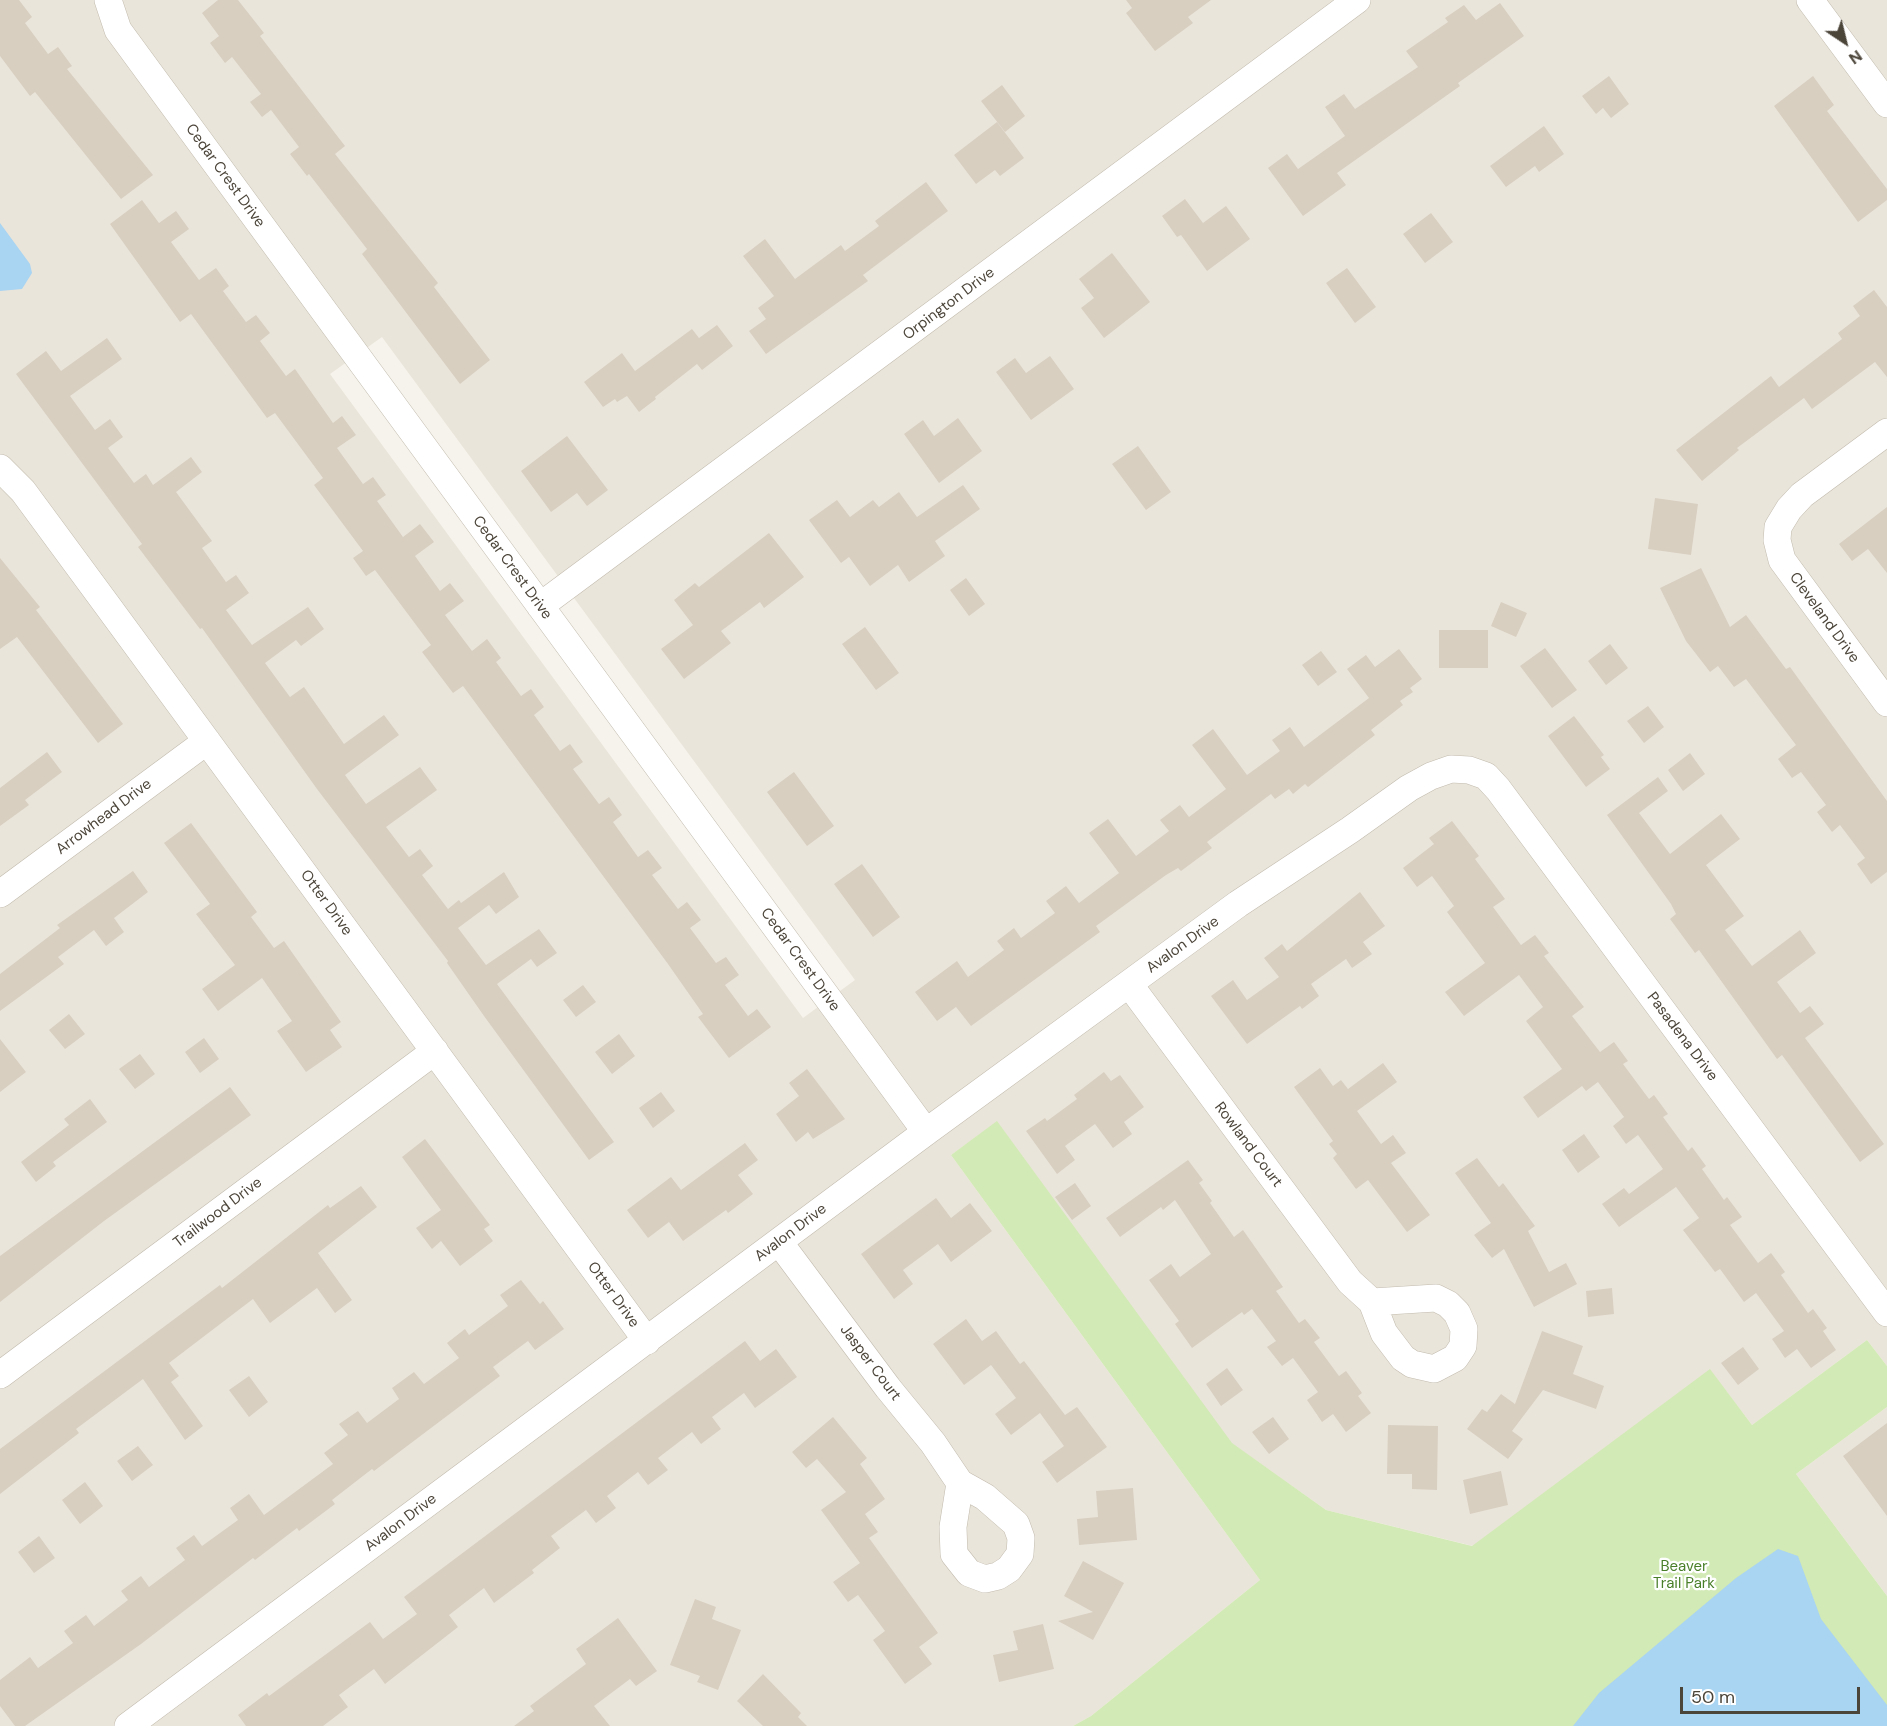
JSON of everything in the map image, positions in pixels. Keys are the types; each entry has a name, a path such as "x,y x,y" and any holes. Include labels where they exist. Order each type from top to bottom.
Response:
{"street":[{"name":"Cedar Crest Drive","path":"108,0 118,30 926,1132"},
{"name":"Orpington Drive","path":"540,606 1358,0"},
{"path":"1810,0 1887,104"},
{"name":"Cleveland Drive","path":"1887,432 1802,495 1789,509 1778,527 1777,540 1782,560 1887,703"},
{"name":"Otter Drive","path":"0,468 23,491 647,1341"},
{"name":"Arrowhead Drive","path":"0,894 207,741"},
{"name":"Avalon Drive","path":"128,1726 926,1132 1238,904 1410,788 1431,776 1451,769 1469,770"},
{"name":"Pasadena Drive","path":"1469,770 1486,776 1498,789 1887,1313"},
{"name":"Rowland Court","path":"1129,984 1350,1282 1372,1302"},
{"name":"Trailwood Drive","path":"0,1375 435,1051"},
{"name":"Jasper Court","path":"779,1242 888,1388 933,1443 960,1483"}],"shaded area":[{"path":"0,0 1887,0 1887,1366 1867,1340 1752,1425 1710,1370 1473,1546 1326,1510 1231,1443 997,1122 951,1155 1260,1580 1091,1716 1073,1726 0,1726","holes":["382,337 855,980 803,1018 330,374"]},
{"path":"1887,1407 1887,1596 1796,1474"}],"green space":[{"name":"Beaver Trail Park","path":"997,1121 1232,1443 1326,1510 1472,1546 1710,1369 1752,1425 1867,1340 1887,1366 1887,1407 1796,1474 1887,1596 1887,1726 1073,1726 1091,1716 1260,1580 951,1155"}],"water":[{"path":"0,223 30,264 32,273 22,289 0,291"},
{"path":"1778,1549 1798,1556 1821,1619 1887,1705 1887,1726 1573,1726 1599,1693 1736,1578"}],"building":[{"path":"0,0 19,0 32,17 25,23 48,54 58,47 72,66 67,69 153,175 121,199 35,92 30,96 0,56"},
{"path":"218,0 238,0 264,33 260,36 345,146 335,154 438,283 434,287 490,360 460,384 362,254 367,249 309,174 307,176 290,154 299,147 271,110 262,117 250,102 261,94 232,57 225,63 210,43 219,36 202,13"},
{"path":"1126,0 1211,0 1188,17 1193,23 1155,51 1126,13 1132,8"},
{"path":"1500,3 1524,36 1458,83 1460,86 1337,173 1346,185 1303,216 1268,168 1287,154 1298,169 1345,136 1325,107 1344,94 1355,109 1418,67 1406,51 1448,22 1445,18 1464,5 1476,20"},
{"path":"1609,76 1629,104 1611,118 1603,108 1596,114 1582,96"},
{"path":"1813,76 1834,105 1827,111 1887,189 1887,200 1858,222 1774,106"},
{"path":"1002,85 1025,116 1005,132 981,101"},
{"path":"997,122 1024,158 1000,176 995,170 976,184 954,155"},
{"path":"1544,126 1564,154 1539,172 1535,166 1506,187 1490,166"},
{"path":"926,182 948,211 863,275 868,281 766,354 749,331 766,319 758,308 774,296 743,256 765,239 795,279 841,245 845,251 879,226 875,221"},
{"path":"1185,199 1203,223 1226,206 1250,239 1207,271 1181,235 1177,237 1162,216"},
{"path":"142,200 159,223 176,211 189,229 171,242 199,280 216,268 229,286 223,291 246,322 256,315 270,333 260,341 286,376 295,369 333,423 342,416 356,435 337,448 363,484 373,477 386,495 377,501 403,537 420,524 434,542 415,556 440,591 450,583 464,601 445,615 472,651 487,639 501,658 496,662 521,696 531,689 544,707 534,715 560,751 570,744 583,762 573,769 599,804 609,797 622,815 613,822 638,857 648,850 662,868 652,875 678,909 687,902 701,920 690,928 716,963 726,957 739,975 725,985 748,1016 757,1009 771,1027 729,1058 698,1017 703,1014 668,964 463,686 453,693 422,652 431,645 375,570 366,576 353,558 363,551 314,485 323,478 275,413 267,418 191,314 180,322 110,224"},
{"path":"1431,213 1453,242 1425,263 1403,234"},
{"path":"1112,253 1150,302 1104,338 1081,308 1094,298 1079,279"},
{"path":"1347,268 1376,307 1355,323 1326,283"},
{"path":"1874,290 1887,307 1887,377 1875,362 1812,409 1804,398 1737,448 1739,450 1702,481 1676,450 1771,376 1779,387 1842,339 1838,333 1860,316 1853,306"},
{"path":"717,325 733,346 702,370 697,364 639,412 627,396 617,402 615,399 603,407 584,382 622,353 635,371 692,329 699,338"},
{"path":"107,338 122,359 70,396 95,430 110,419 123,437 108,448 134,483 146,474 153,485 191,457 202,472 176,492 212,541 202,548 226,582 236,575 249,593 226,610 252,645 308,607 324,629 301,646 296,640 265,663 290,697 304,687 344,744 384,715 399,735 345,775 366,804 420,767 437,790 386,827 409,857 420,849 433,866 422,875 448,909 459,900 461,903 504,872 519,897 496,914 489,905 458,928 486,965 539,929 557,953 537,967 531,959 497,984 614,1142 589,1160 484,1016 447,963 448,961 317,789 202,628 200,629 138,547 142,544 16,374 46,351 61,371"},
{"path":"1050,356 1074,389 1031,420 996,372 1015,358 1026,373"},
{"path":"958,418 982,451 939,483 904,434 923,420 934,436"},
{"path":"567,436 608,490 587,506 577,493 551,512 521,471"},
{"path":"1138,446 1171,492 1146,510 1112,464"},
{"path":"963,485 980,509 935,541 945,556 909,582 898,565 870,586 849,557 841,563 809,520 837,500 850,517 873,500 879,507 899,492 917,517"},
{"path":"1655,498 1698,504 1691,555 1648,549"},
{"path":"1887,507 1887,573 1868,549 1852,561 1839,544"},
{"path":"769,533 804,577 764,608 760,602 721,631 731,643 684,679 661,649 693,625 674,600 695,583 699,587"},
{"path":"0,558 40,607 36,610 123,724 98,743 17,637 0,649"},
{"path":"1701,568 1730,627 1746,615 1786,669 1790,667 1887,801 1887,872 1871,884 1857,864 1865,858 1840,825 1832,832 1817,812 1826,805 1801,772 1792,778 1778,759 1796,745 1746,679 1734,687 1718,666 1710,672 1686,641 1660,588"},
{"path":"966,578 985,604 969,616 950,590"},
{"path":"1501,602 1527,613 1516,637 1491,626"},
{"path":"865,627 899,673 876,690 842,644"},
{"path":"1439,630 1488,630 1488,668 1439,668"},
{"path":"1610,644 1628,668 1606,685 1588,661"},
{"path":"1545,648 1577,690 1552,708 1520,666"},
{"path":"1399,649 1422,679 1410,688 1413,692 1400,701 1403,705 1371,730 1375,735 1308,787 1305,784 1293,794 1289,789 1275,799 1271,794 1207,842 1212,848 1181,871 1178,868 1166,875 1096,926 1100,932 971,1026 956,1007 937,1021 915,992 957,961 968,977 1004,950 997,941 1014,928 1021,938 1055,913 1046,901 1066,886 1079,903 1119,873 1089,833 1108,819 1136,856 1169,831 1160,820 1180,805 1189,817 1226,789 1192,745 1213,729 1247,775 1280,751 1272,740 1290,727 1304,747 1369,698 1347,669 1366,655 1375,667"},
{"path":"1321,651 1337,672 1318,686 1302,665"},
{"path":"1648,706 1664,727 1644,743 1627,721"},
{"path":"1574,716 1604,755 1601,757 1610,769 1586,787 1548,736"},
{"path":"47,752 62,772 25,800 29,805 0,826 0,788"},
{"path":"1690,753 1705,774 1683,791 1668,770"},
{"path":"794,772 834,826 807,846 767,792"},
{"path":"1658,777 1668,791 1639,813 1670,854 1721,814 1740,839 1706,865 1744,916 1725,930 1752,966 1800,930 1816,953 1777,982 1800,1013 1810,1006 1824,1024 1805,1038 1884,1144 1860,1162 1782,1055 1777,1059 1699,950 1695,953 1670,919 1676,914 1671,904 1607,815"},
{"path":"1452,821 1479,856 1475,859 1505,899 1493,907 1521,945 1535,935 1549,953 1544,956 1584,1007 1572,1016 1600,1052 1614,1042 1628,1061 1623,1064 1649,1099 1654,1095 1668,1114 1663,1117 1688,1151 1692,1147 1706,1166 1702,1169 1724,1200 1727,1197 1742,1217 1730,1225 1758,1263 1771,1253 1785,1272 1781,1275 1808,1313 1813,1309 1827,1328 1823,1331 1836,1350 1811,1368 1797,1349 1785,1358 1772,1339 1784,1331 1756,1293 1744,1302 1720,1269 1715,1272 1683,1230 1699,1218 1676,1187 1619,1227 1602,1204 1624,1188 1629,1194 1663,1169 1638,1135 1626,1144 1613,1126 1624,1117 1598,1082 1586,1091 1582,1086 1538,1118 1523,1097 1562,1069 1526,1021 1543,1007 1519,975 1464,1016 1445,992 1485,963 1447,912 1454,906 1432,876 1417,887 1403,868 1434,844 1429,838"},
{"path":"191,823 257,912 251,917 274,948 284,941 341,1022 330,1030 342,1047 306,1072 277,1031 292,1021 262,978 218,1011 202,989 235,965 196,914 210,904 164,843"},
{"path":"862,864 900,917 873,937 834,884"},
{"path":"133,871 148,892 114,918 124,932 106,946 94,930 58,957 64,964 0,1011 0,974 60,928 57,925"},
{"path":"1360,892 1385,926 1363,942 1372,954 1352,968 1346,959 1311,984 1319,996 1302,1009 1300,1006 1247,1044 1211,996 1233,980 1247,1000 1279,977 1264,958 1282,944 1287,951"},
{"path":"583,985 596,1002 576,1017 563,1000"},
{"path":"69,1014 85,1034 65,1049 49,1030"},
{"path":"619,1034 635,1056 612,1074 595,1052"},
{"path":"204,1038 219,1059 200,1073 185,1052"},
{"path":"0,1039 26,1072 0,1092"},
{"path":"140,1054 155,1074 135,1089 119,1069"},
{"path":"1383,1063 1397,1082 1357,1111 1381,1144 1393,1135 1406,1153 1391,1163 1430,1215 1407,1232 1368,1180 1356,1189 1333,1158 1337,1154 1329,1144 1333,1141 1294,1087 1320,1068 1333,1086 1341,1080 1348,1089"},
{"path":"807,1069 845,1119 813,1139 808,1132 796,1142 776,1114 799,1096 789,1083"},
{"path":"1104,1072 1111,1081 1120,1075 1144,1107 1124,1122 1132,1134 1113,1148 1095,1124 1065,1146 1075,1160 1057,1174 1026,1131 1045,1118 1047,1121 1077,1099 1074,1095"},
{"path":"230,1087 251,1115 104,1221 0,1302 0,1256"},
{"path":"661,1092 675,1111 653,1128 639,1108"},
{"path":"90,1099 107,1122 53,1162 56,1166 36,1182 21,1162 69,1125 64,1119"},
{"path":"1584,1134 1600,1157 1578,1173 1562,1150"},
{"path":"425,1139 490,1225 484,1229 493,1241 460,1266 441,1241 432,1249 416,1228 441,1210 402,1157"},
{"path":"745,1143 758,1160 738,1175 753,1194 728,1213 726,1210 683,1241 669,1222 648,1238 627,1210 671,1177 681,1190"},
{"path":"1477,1158 1499,1187 1503,1183 1535,1226 1528,1231 1549,1272 1566,1263 1577,1284 1534,1307 1504,1249 1492,1258 1474,1235 1491,1223 1455,1173"},
{"path":"1188,1160 1203,1180 1199,1183 1212,1201 1210,1203 1234,1237 1243,1230 1283,1287 1276,1291 1299,1323 1305,1319 1320,1338 1314,1342 1339,1376 1346,1371 1362,1393 1358,1396 1371,1413 1346,1432 1333,1414 1322,1422 1307,1400 1318,1392 1293,1358 1282,1366 1267,1347 1276,1341 1252,1309 1244,1315 1242,1312 1192,1348 1175,1324 1179,1321 1149,1280 1171,1264 1180,1277 1211,1254 1175,1200 1163,1210 1161,1207 1120,1237 1106,1218"},
{"path":"1075,1183 1091,1206 1072,1220 1055,1197"},
{"path":"361,1186 377,1207 318,1253 352,1300 335,1313 317,1288 270,1323 253,1299 169,1363 179,1376 171,1382 203,1426 185,1440 143,1379 76,1429 79,1433 0,1494 0,1449 220,1285 222,1288 328,1205 330,1208"},
{"path":"936,1198 951,1218 970,1203 992,1231 951,1262 938,1244 903,1270 913,1284 894,1299 861,1254"},
{"path":"521,1280 540,1304 543,1301 564,1329 535,1350 528,1341 493,1367 500,1376 332,1500 335,1504 299,1531 297,1528 255,1560 253,1558 141,1644 25,1726 15,1726 0,1706 0,1680 30,1657 38,1668 73,1643 64,1631 86,1615 94,1626 128,1600 121,1591 141,1576 149,1587 185,1560 176,1548 194,1535 202,1546 238,1520 230,1508 249,1494 264,1515 333,1464 324,1453 348,1435 339,1424 358,1411 367,1423 399,1399 392,1388 414,1372 424,1384 459,1358 447,1343 465,1329 469,1335 508,1306 500,1295"},
{"path":"1612,1288 1614,1314 1588,1317 1586,1291"},
{"path":"966,1319 982,1341 996,1331 1020,1364 1024,1361 1065,1415 1077,1407 1107,1447 1057,1483 1042,1462 1064,1446 1040,1413 1011,1435 995,1414 1016,1398 991,1365 964,1385 933,1344"},
{"path":"1542,1331 1583,1346 1573,1374 1604,1386 1596,1409 1543,1390 1512,1431 1523,1439 1508,1459 1467,1429 1482,1409 1487,1412 1501,1394 1515,1404"},
{"path":"745,1341 760,1361 776,1349 797,1377 755,1408 744,1393 712,1417 721,1429 701,1444 692,1432 658,1458 668,1470 648,1485 638,1472 607,1496 616,1508 596,1523 586,1510 551,1536 560,1548 532,1570 534,1573 494,1603 484,1588 449,1615 458,1627 385,1684 374,1669 339,1695 348,1707 323,1726 246,1726 238,1715 267,1693 269,1696 370,1622 383,1639 417,1614 404,1597"},
{"path":"1743,1347 1759,1369 1738,1385 1721,1363"},
{"path":"1227,1368 1243,1390 1221,1406 1206,1384"},
{"path":"249,1376 268,1402 249,1417 229,1390"},
{"path":"833,1417 867,1458 860,1464 885,1499 865,1514 878,1532 869,1538 938,1633 919,1647 932,1664 905,1684 873,1640 885,1631 858,1595 848,1602 833,1582 860,1563 821,1510 846,1492 817,1459 806,1468 792,1452"},
{"path":"1273,1417 1289,1439 1269,1454 1252,1432"},
{"path":"1887,1423 1887,1516 1843,1456"},
{"path":"1388,1425 1438,1426 1437,1490 1412,1489 1412,1474 1387,1474"},
{"path":"138,1446 153,1465 132,1481 117,1461"},
{"path":"1501,1471 1508,1505 1470,1514 1463,1480"},
{"path":"85,1482 103,1506 80,1524 62,1500"},
{"path":"1133,1488 1137,1540 1079,1545 1077,1519 1098,1517 1096,1491"},
{"path":"39,1536 55,1558 34,1573 18,1552"},
{"path":"1083,1561 1124,1583 1093,1640 1058,1621 1093,1612 1064,1596"},
{"path":"695,1599 716,1607 712,1619 741,1630 718,1690 697,1682 700,1676 670,1665"},
{"path":"618,1618 657,1671 636,1686 630,1679 594,1706 610,1726 514,1726 534,1711 530,1706 586,1664 576,1649"},
{"path":"1043,1624 1054,1669 999,1682 993,1655 1018,1650 1013,1631"},
{"path":"763,1674 801,1713 798,1717 807,1726 763,1726 737,1701"}]}
